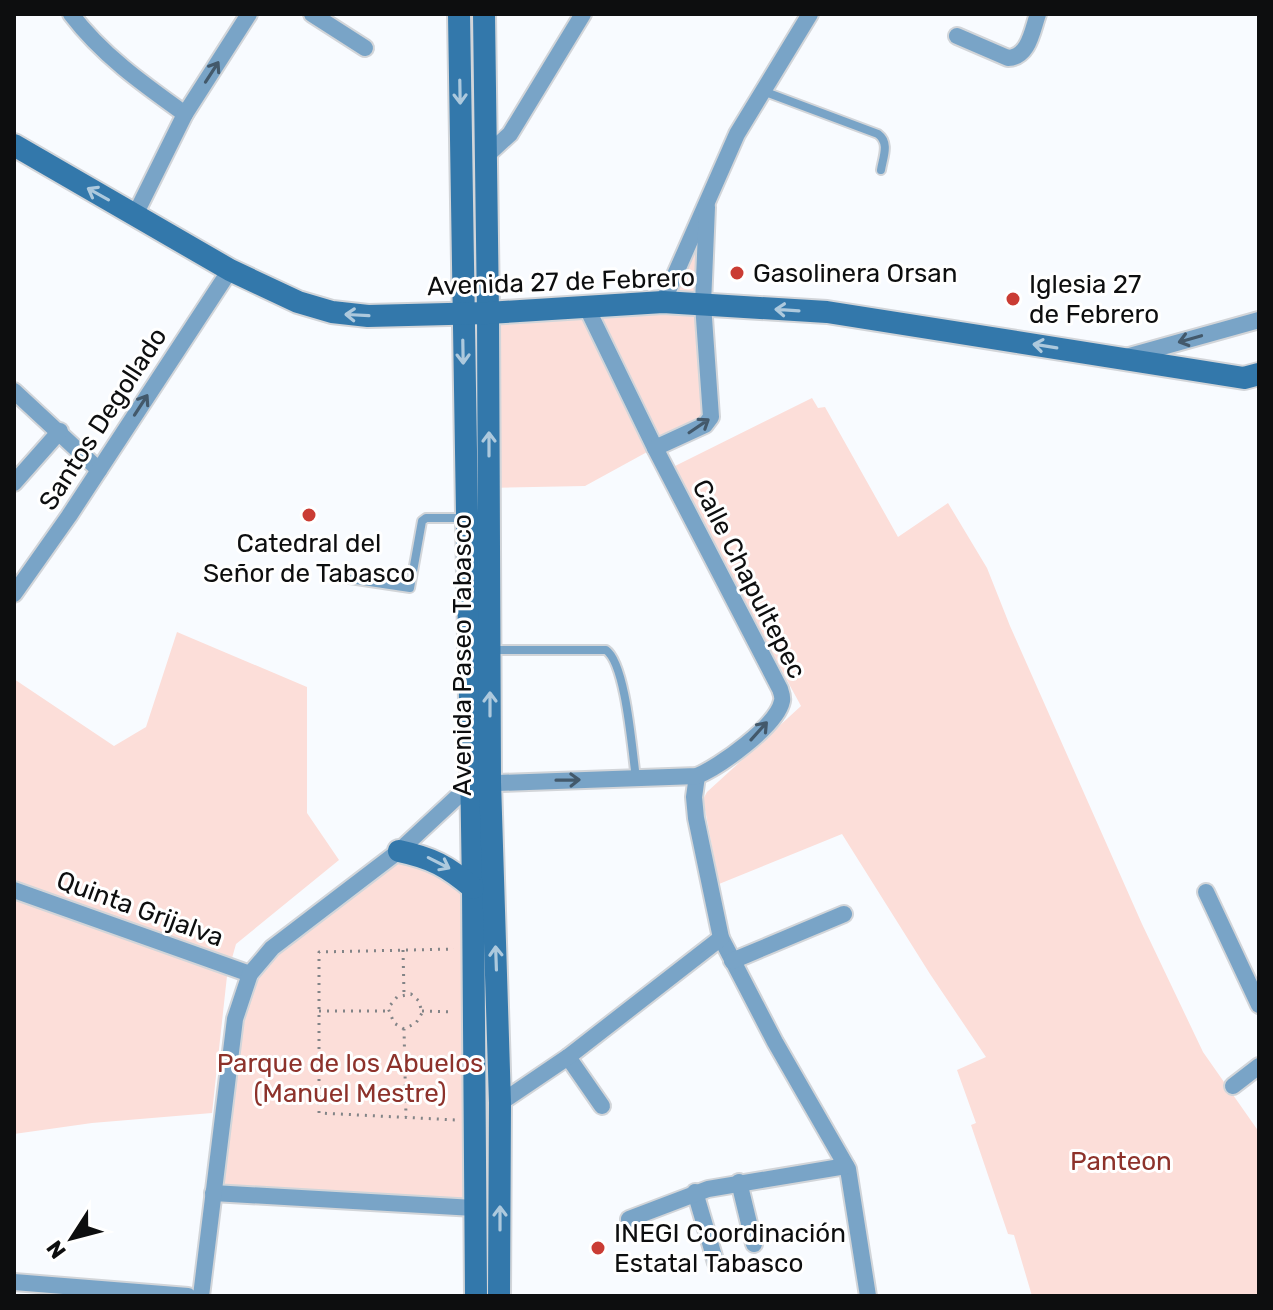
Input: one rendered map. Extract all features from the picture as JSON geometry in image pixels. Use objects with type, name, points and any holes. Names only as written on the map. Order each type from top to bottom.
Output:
[{"type":"main road","name":"Avenida Paseo Tabasco","points":[[459,14],[466,518],[500,1103],[499,1296]]},
{"type":"main road","name":"Avenida Paseo Tabasco","points":[[476,1296],[473,888],[490,650],[484,14]]},
{"type":"main road","name":"Avenida 27 de Febrero","points":[[14,145],[230,270],[273,292],[332,312],[368,316],[462,314],[663,302],[703,304],[867,318],[1254,381]]},
{"type":"main road","points":[[399,851],[428,857],[449,868],[473,888]]},
{"type":"street","points":[[71,14],[111,59],[185,114]]},
{"type":"street","points":[[135,215],[185,114],[249,14]]},
{"type":"street","points":[[312,14],[365,48]]},
{"type":"street","points":[[485,157],[510,134],[583,14]]},
{"type":"street","points":[[663,302],[737,134],[809,14]]},
{"type":"street","points":[[957,36],[1008,58],[1016,58],[1024,52],[1038,14]]},
{"type":"street","points":[[655,448],[705,425],[711,417],[703,304],[707,207]]},
{"type":"street","name":"Santos Degollado","points":[[14,594],[230,270]]},
{"type":"street","name":"Calle Chapultepec","points":[[480,783],[697,776],[728,760],[743,748],[779,708],[783,699],[586,306]]},
{"type":"street","points":[[1122,358],[1259,320]]},
{"type":"street","points":[[14,391],[99,470]]},
{"type":"street","points":[[14,483],[60,431]]},
{"type":"street","points":[[697,776],[694,797],[696,818],[721,938],[775,1042],[846,1166],[868,1296]]},
{"type":"street","points":[[201,1296],[230,1061],[238,1010],[250,974],[272,948],[399,851],[480,783]]},
{"type":"street","name":"Quinta Grijalva","points":[[14,890],[250,974]]},
{"type":"street","points":[[1206,892],[1259,1005]]},
{"type":"street","points":[[732,961],[844,914]]},
{"type":"street","points":[[500,1103],[568,1057],[721,938]]},
{"type":"street","points":[[568,1057],[602,1106]]},
{"type":"street","points":[[1233,1086],[1259,1066]]},
{"type":"street","points":[[629,1219],[695,1192],[846,1166]]},
{"type":"street","points":[[739,1182],[754,1244]]},
{"type":"street","points":[[695,1192],[716,1263]]},
{"type":"street","points":[[213,1193],[474,1208]]},
{"type":"street","points":[[14,1282],[188,1296]]},
{"type":"lane","points":[[762,90],[884,138],[886,145],[881,170]]},
{"type":"lane","points":[[343,578],[410,588],[422,521],[426,518],[466,518]]},
{"type":"lane","points":[[490,650],[606,650],[611,653],[622,679],[636,778]]},
{"type":"path","points":[[403,949],[404,994]]},
{"type":"path","points":[[473,949],[319,952],[319,1113],[474,1121]]},
{"type":"path","points":[[404,994],[417,998],[422,1011],[416,1023],[404,1029],[394,1023],[388,1011],[391,1001],[404,994]]},
{"type":"path","points":[[319,1011],[388,1011]]},
{"type":"path","points":[[422,1011],[473,1012]]},
{"type":"path","points":[[404,1029],[406,1117]]},
{"type":"path","points":[[230,1061],[319,1065]]},
{"type":"green space","points":[[707,207],[711,417],[585,486],[489,488],[488,313],[663,302]]},
{"type":"green space","name":"Panteon","points":[[812,398],[818,408],[825,407],[898,537],[948,503],[987,568],[1142,924],[1203,1052],[1259,1132],[1259,1296],[1032,1296],[1014,1235],[1008,1234],[971,1125],[976,1123],[957,1070],[986,1057],[842,834],[719,884],[703,799],[801,706],[671,468]]},
{"type":"green space","points":[[177,632],[307,687],[307,813],[339,860],[236,944],[227,976],[212,1113],[92,1123],[14,1134],[14,679],[114,746],[146,727]]},
{"type":"green space","name":"Parque de los Abuelos (Manuel Mestre)","points":[[399,851],[473,888],[474,1208],[213,1193],[250,974]]},
{"type":"place","name":"Gasolinera Orsan","points":[[737,273]]},
{"type":"place","name":"Iglesia 27 de Febrero","points":[[1013,299]]},
{"type":"place","name":"Catedral del Señor de Tabasco","points":[[309,515]]},
{"type":"place","name":"INEGI Coordinación Estatal Tabasco","points":[[598,1248]]}]
